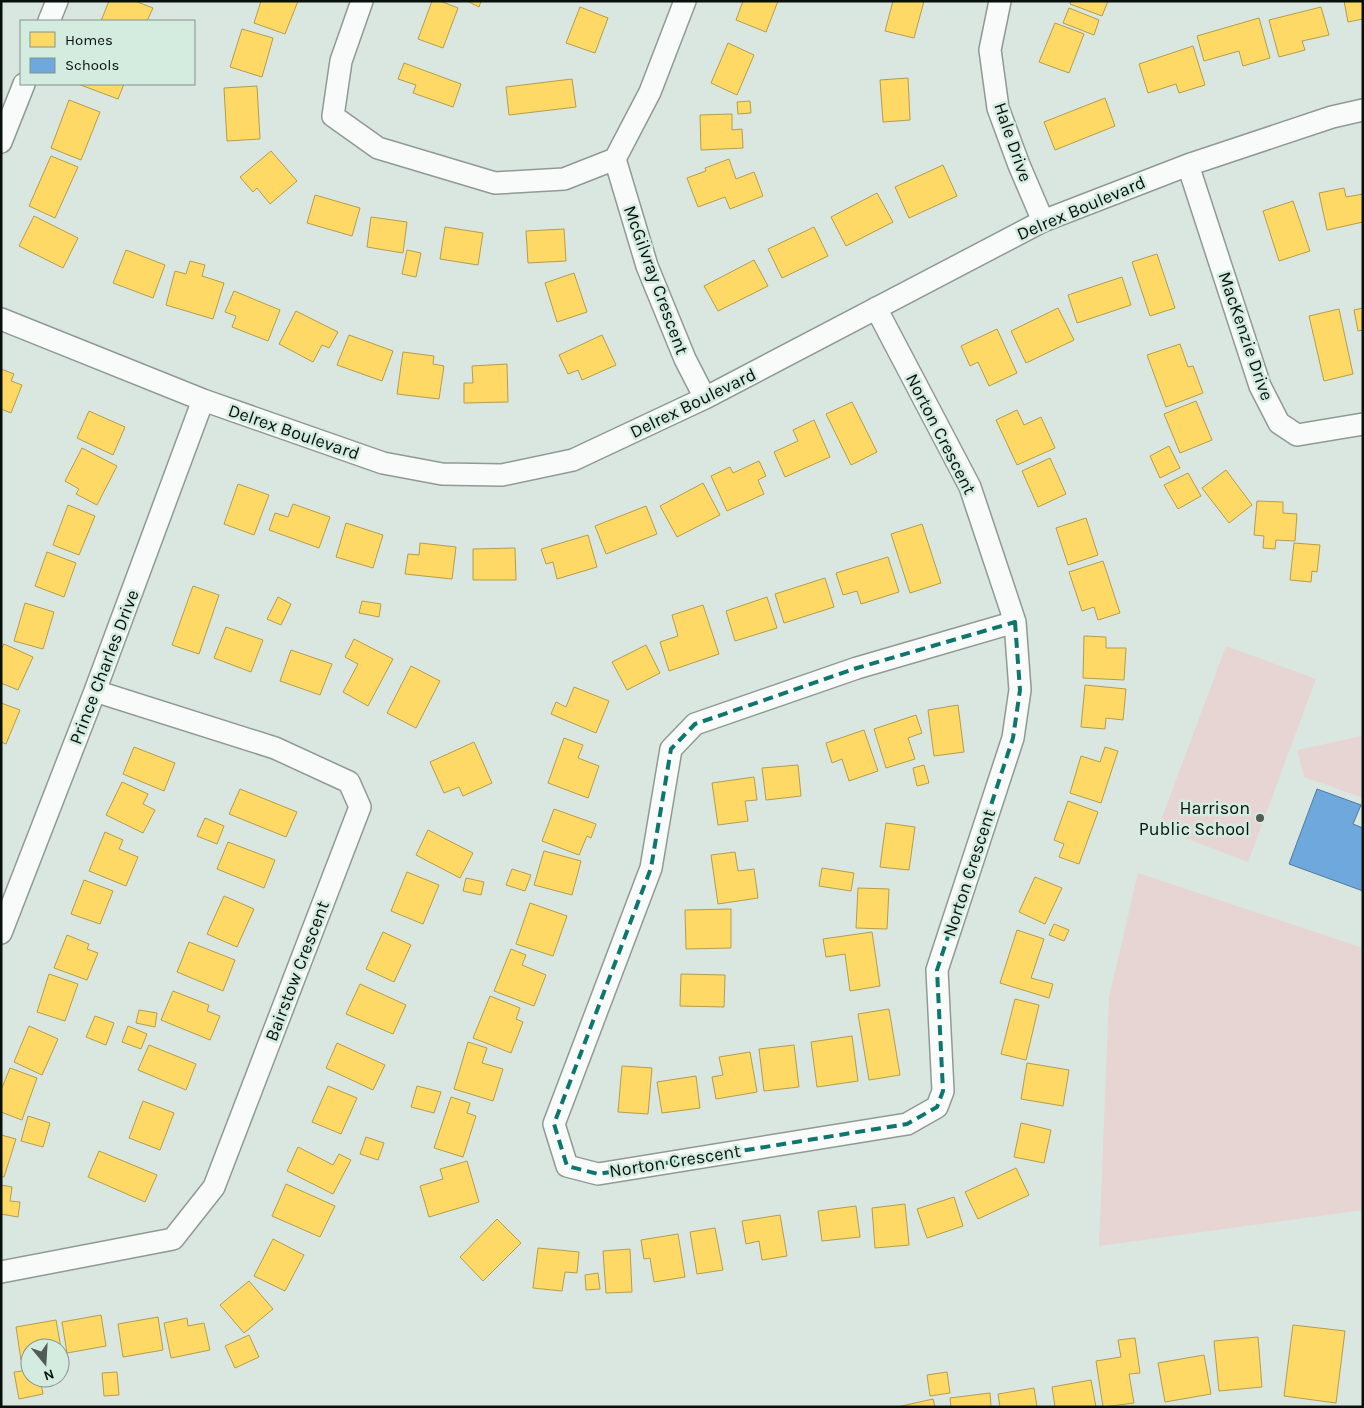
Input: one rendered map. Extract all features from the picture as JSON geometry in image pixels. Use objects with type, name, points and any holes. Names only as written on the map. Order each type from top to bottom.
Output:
[{"type":"street","points":[[49,20],[57,1]]},
{"type":"street","points":[[362,1],[341,61],[333,116],[378,148],[495,183],[564,179],[615,159],[650,92],[685,1]]},
{"type":"street","name":"Hale Drive","points":[[1000,1],[990,50],[998,108],[1019,165],[1043,221]]},
{"type":"street","points":[[1,142],[24,85]]},
{"type":"street","name":"Delrex Boulevard","points":[[1,319],[202,400],[383,463],[442,474],[502,475],[573,460],[705,398],[1043,221],[1188,165],[1332,117],[1363,110]]},
{"type":"street","name":"McGilvray Crescent","points":[[615,159],[647,266],[685,360],[705,398]]},
{"type":"street","name":"MacKenzie Drive","points":[[1188,165],[1260,386],[1279,423],[1297,435],[1363,424]]},
{"type":"street","name":"Norton Crescent","points":[[876,308],[970,487],[1015,622],[1020,690],[1013,738],[937,970],[943,1091],[937,1107],[907,1124],[598,1174],[567,1166],[554,1124],[651,868],[671,749],[695,724],[857,668],[1015,622]]},
{"type":"street","name":"Prince Charles Drive","points":[[1,933],[95,692],[202,400]]},
{"type":"street","name":"Bairstow Crescent","points":[[1,1272],[173,1239],[214,1187],[360,806],[349,782],[275,748],[95,692]]},
{"type":"highlighted area","points":[[1015,622],[1020,690],[1013,738],[937,970],[943,1091],[937,1107],[907,1124],[598,1174],[567,1166],[554,1124],[651,868],[671,749],[695,724],[857,668]]},
{"type":"shaded area","points":[[1226,646],[1316,679],[1248,862],[1158,828]]},
{"type":"shaded area","points":[[1362,736],[1363,798],[1304,777],[1297,750]]},
{"type":"shaded area","points":[[1138,873],[1363,948],[1363,1210],[1099,1246],[1109,997]]},
{"type":"building: Homes","points":[[109,1],[135,1],[153,8],[147,20],[101,20]]},
{"type":"building: Homes","points":[[261,1],[298,1],[285,34],[254,23]]},
{"type":"building: Homes","points":[[432,1],[440,1],[458,8],[443,48],[418,39]]},
{"type":"building: Homes","points":[[467,1],[481,1],[479,7]]},
{"type":"building: Homes","points":[[743,1],[778,1],[766,32],[736,20]]},
{"type":"building: Homes","points":[[893,1],[924,1],[914,38],[885,31]]},
{"type":"building: Homes","points":[[1071,1],[1108,1],[1102,16],[1070,4]]},
{"type":"building: Homes","points":[[1344,1],[1363,1],[1363,19],[1348,22]]},
{"type":"building: Homes","points":[[580,7],[608,18],[595,53],[566,43]]},
{"type":"building: Homes","points":[[1321,7],[1329,35],[1302,41],[1305,50],[1279,57],[1269,20]]},
{"type":"building: Homes","points":[[1069,8],[1099,20],[1094,35],[1063,23]]},
{"type":"building: Homes","points":[[1259,18],[1270,58],[1243,66],[1239,51],[1204,61],[1197,36]]},
{"type":"building: Homes","points":[[1055,23],[1084,34],[1069,73],[1039,62]]},
{"type":"building: Homes","points":[[242,29],[273,38],[262,77],[230,67]]},
{"type":"building: Homes","points":[[728,43],[754,55],[737,95],[711,83]]},
{"type":"building: Homes","points":[[1193,46],[1205,85],[1179,93],[1176,84],[1148,93],[1139,64]]},
{"type":"building: Homes","points":[[404,63],[461,84],[453,107],[413,93],[416,85],[398,79]]},
{"type":"building: Homes","points":[[908,78],[910,120],[883,122],[880,80]]},
{"type":"building: Homes","points":[[572,79],[576,107],[509,115],[506,87]]},
{"type":"building: Homes","points":[[81,85],[124,85],[118,99]]},
{"type":"building: Homes","points":[[257,86],[260,139],[227,141],[224,88]]},
{"type":"building: Homes","points":[[1105,98],[1115,126],[1055,150],[1044,122]]},
{"type":"building: Homes","points":[[69,100],[100,112],[81,160],[51,148]]},
{"type":"building: Homes","points":[[750,101],[751,113],[738,114],[737,102]]},
{"type":"building: Homes","points":[[732,114],[732,130],[742,129],[743,148],[701,150],[700,115]]},
{"type":"building: Homes","points":[[271,151],[297,181],[270,204],[257,188],[253,192],[240,177]]},
{"type":"building: Homes","points":[[51,156],[78,167],[55,218],[29,206]]},
{"type":"building: Homes","points":[[729,159],[736,179],[754,172],[763,196],[730,209],[725,197],[698,207],[687,178],[706,171],[705,168]]},
{"type":"building: Homes","points":[[943,165],[957,196],[909,218],[895,187]]},
{"type":"building: Homes","points":[[1344,188],[1346,197],[1363,194],[1363,222],[1327,230],[1319,193]]},
{"type":"building: Homes","points":[[877,193],[893,222],[846,246],[831,217]]},
{"type":"building: Homes","points":[[315,195],[360,208],[352,236],[307,223]]},
{"type":"building: Homes","points":[[1293,201],[1310,251],[1279,261],[1263,211]]},
{"type":"building: Homes","points":[[34,216],[78,238],[63,268],[19,246]]},
{"type":"building: Homes","points":[[371,217],[407,222],[403,253],[367,247]]},
{"type":"building: Homes","points":[[445,227],[483,233],[478,265],[440,259]]},
{"type":"building: Homes","points":[[814,227],[828,256],[782,278],[768,249]]},
{"type":"building: Homes","points":[[564,229],[566,261],[528,263],[526,231]]},
{"type":"building: Homes","points":[[126,250],[165,265],[153,298],[113,283]]},
{"type":"building: Homes","points":[[407,250],[421,253],[416,277],[402,274]]},
{"type":"building: Homes","points":[[1157,254],[1175,308],[1150,316],[1132,262]]},
{"type":"building: Homes","points":[[754,260],[768,286],[718,311],[704,286]]},
{"type":"building: Homes","points":[[190,261],[205,265],[202,276],[224,283],[213,319],[166,305],[175,271],[186,274]]},
{"type":"building: Homes","points":[[574,273],[587,312],[557,322],[545,283]]},
{"type":"building: Homes","points":[[1122,277],[1131,305],[1077,323],[1068,295]]},
{"type":"building: Homes","points":[[234,291],[280,310],[268,341],[232,327],[236,316],[225,312]]},
{"type":"building: Homes","points":[[1058,308],[1074,340],[1026,363],[1011,331]]},
{"type":"building: Homes","points":[[1363,308],[1363,330],[1358,331],[1354,310]]},
{"type":"building: Homes","points":[[1339,309],[1353,374],[1324,381],[1309,316]]},
{"type":"building: Homes","points":[[296,311],[338,332],[329,348],[322,345],[313,362],[279,344]]},
{"type":"building: Homes","points":[[997,329],[1017,373],[989,386],[978,362],[970,366],[961,346]]},
{"type":"building: Homes","points":[[349,335],[393,351],[382,381],[337,365]]},
{"type":"building: Homes","points":[[602,335],[616,365],[582,380],[578,370],[568,374],[559,355]]},
{"type":"building: Homes","points":[[1180,344],[1188,367],[1193,366],[1203,393],[1166,407],[1147,355]]},
{"type":"building: Homes","points":[[403,352],[434,356],[433,364],[444,366],[439,399],[397,394]]},
{"type":"building: Homes","points":[[507,364],[508,402],[464,403],[464,383],[473,383],[472,366]]},
{"type":"building: Homes","points":[[1,369],[14,374],[11,381],[22,385],[11,413],[1,409]]},
{"type":"building: Homes","points":[[1196,401],[1212,440],[1180,453],[1164,414]]},
{"type":"building: Homes","points":[[852,402],[877,452],[851,465],[826,414]]},
{"type":"building: Homes","points":[[1017,410],[1024,425],[1041,417],[1055,448],[1017,465],[996,420]]},
{"type":"building: Homes","points":[[89,411],[125,427],[113,455],[77,438]]},
{"type":"building: Homes","points":[[814,420],[830,457],[785,477],[774,452],[798,441],[793,430]]},
{"type":"building: Homes","points":[[1169,446],[1180,468],[1160,478],[1150,456]]},
{"type":"building: Homes","points":[[82,448],[117,466],[97,505],[76,494],[79,489],[65,481]]},
{"type":"building: Homes","points":[[1050,458],[1066,494],[1038,507],[1022,471]]},
{"type":"building: Homes","points":[[759,461],[766,476],[758,480],[764,494],[727,511],[711,476],[730,467],[733,473]]},
{"type":"building: Homes","points":[[1226,470],[1252,505],[1229,523],[1202,488]]},
{"type":"building: Homes","points":[[1188,473],[1201,496],[1178,509],[1164,485]]},
{"type":"building: Homes","points":[[703,483],[720,515],[677,537],[660,506]]},
{"type":"building: Homes","points":[[238,484],[269,495],[254,535],[224,524]]},
{"type":"building: Homes","points":[[1257,501],[1283,502],[1283,513],[1297,514],[1295,541],[1276,540],[1275,549],[1263,548],[1264,536],[1254,535]]},
{"type":"building: Homes","points":[[293,504],[330,517],[319,548],[269,530],[275,513],[288,517]]},
{"type":"building: Homes","points":[[68,505],[95,516],[79,555],[53,545]]},
{"type":"building: Homes","points":[[646,506],[657,534],[606,554],[595,526]]},
{"type":"building: Homes","points":[[1086,518],[1098,555],[1068,565],[1056,528]]},
{"type":"building: Homes","points":[[346,523],[383,535],[373,568],[336,557]]},
{"type":"building: Homes","points":[[922,524],[941,583],[910,593],[891,534]]},
{"type":"building: Homes","points":[[588,535],[597,567],[557,579],[553,562],[546,564],[541,549]]},
{"type":"building: Homes","points":[[420,543],[456,547],[452,579],[405,574],[408,554],[419,555]]},
{"type":"building: Homes","points":[[1294,543],[1320,545],[1317,572],[1312,571],[1311,582],[1290,580]]},
{"type":"building: Homes","points":[[515,548],[516,580],[473,580],[473,549]]},
{"type":"building: Homes","points":[[47,552],[76,563],[64,597],[35,586]]},
{"type":"building: Homes","points":[[888,557],[899,592],[861,604],[857,591],[843,595],[836,573]]},
{"type":"building: Homes","points":[[1103,561],[1120,613],[1098,620],[1094,607],[1082,611],[1069,572]]},
{"type":"building: Homes","points":[[825,578],[834,607],[784,623],[775,594]]},
{"type":"building: Homes","points":[[193,586],[219,595],[199,654],[172,645]]},
{"type":"building: Homes","points":[[278,597],[291,604],[281,625],[267,619]]},
{"type":"building: Homes","points":[[767,597],[777,628],[735,641],[726,611]]},
{"type":"building: Homes","points":[[362,601],[381,604],[379,617],[359,613]]},
{"type":"building: Homes","points":[[25,603],[54,612],[43,649],[14,641]]},
{"type":"building: Homes","points":[[703,605],[719,654],[669,671],[660,642],[678,636],[672,615]]},
{"type":"building: Homes","points":[[226,627],[263,640],[251,672],[214,658]]},
{"type":"building: Homes","points":[[1084,636],[1106,637],[1106,648],[1126,648],[1124,680],[1083,678]]},
{"type":"building: Homes","points":[[354,639],[393,659],[368,706],[343,692],[358,664],[345,657]]},
{"type":"building: Homes","points":[[4,644],[33,657],[18,690],[1,683],[1,650]]},
{"type":"building: Homes","points":[[646,645],[660,673],[627,690],[612,662]]},
{"type":"building: Homes","points":[[291,650],[332,664],[320,695],[280,681]]},
{"type":"building: Homes","points":[[411,666],[440,681],[416,728],[387,713]]},
{"type":"building: Homes","points":[[1085,685],[1126,689],[1123,720],[1106,718],[1105,729],[1081,727]]},
{"type":"building: Homes","points":[[574,687],[609,701],[596,733],[551,714],[556,702],[566,707]]},
{"type":"building: Homes","points":[[1,703],[20,710],[6,744],[1,742]]},
{"type":"building: Homes","points":[[958,705],[964,752],[934,756],[928,710]]},
{"type":"building: Homes","points":[[916,715],[922,733],[908,738],[915,759],[886,768],[874,729]]},
{"type":"building: Homes","points":[[864,730],[878,771],[849,781],[842,759],[832,763],[826,743]]},
{"type":"building: Homes","points":[[564,738],[583,745],[578,758],[599,766],[588,798],[548,783]]},
{"type":"building: Homes","points":[[474,742],[492,783],[463,796],[459,787],[444,793],[430,762]]},
{"type":"building: Homes","points":[[134,747],[175,763],[164,791],[123,774]]},
{"type":"building: Homes","points":[[1105,747],[1118,751],[1101,803],[1070,793],[1081,756],[1100,762]]},
{"type":"building: Homes","points":[[798,765],[801,796],[766,800],[762,768]]},
{"type":"building: Homes","points":[[924,765],[929,783],[917,786],[913,768]]},
{"type":"building: Homes","points":[[754,777],[757,800],[745,801],[748,821],[718,825],[712,783]]},
{"type":"building: Homes","points":[[122,782],[148,794],[143,804],[155,810],[143,833],[106,815]]},
{"type":"building: Homes","points":[[240,789],[297,812],[286,837],[229,814]]},
{"type":"building: Homes","points":[[1068,801],[1098,812],[1079,864],[1059,857],[1064,844],[1054,840]]},
{"type":"building: Homes","points":[[554,809],[596,824],[591,838],[587,836],[579,855],[542,841]]},
{"type":"building: Homes","points":[[205,818],[224,826],[217,844],[197,836]]},
{"type":"building: Homes","points":[[886,823],[915,827],[909,870],[880,867]]},
{"type":"building: Homes","points":[[428,830],[473,853],[460,878],[416,855]]},
{"type":"building: Homes","points":[[105,832],[123,840],[119,849],[138,857],[126,886],[89,871]]},
{"type":"building: Homes","points":[[228,842],[275,860],[264,888],[217,869]]},
{"type":"building: Homes","points":[[544,851],[581,861],[572,895],[534,885]]},
{"type":"building: Homes","points":[[735,852],[738,871],[754,869],[758,898],[718,904],[711,855]]},
{"type":"building: Homes","points":[[822,868],[854,873],[851,891],[819,886]]},
{"type":"building: Homes","points":[[512,869],[531,875],[525,891],[506,885]]},
{"type":"building: Homes","points":[[407,872],[439,885],[423,924],[391,911]]},
{"type":"building: Homes","points":[[1035,877],[1062,888],[1045,924],[1019,912]]},
{"type":"building: Homes","points":[[466,878],[484,882],[481,895],[463,891]]},
{"type":"building: Homes","points":[[84,880],[113,891],[100,924],[71,914]]},
{"type":"building: Homes","points":[[858,888],[889,889],[887,929],[856,928]]},
{"type":"building: Homes","points":[[224,896],[254,909],[237,947],[207,934]]},
{"type":"building: Homes","points":[[530,903],[567,916],[553,956],[516,944]]},
{"type":"building: Homes","points":[[731,909],[731,948],[686,949],[685,910]]},
{"type":"building: Homes","points":[[1054,924],[1069,930],[1064,941],[1049,935]]},
{"type":"building: Homes","points":[[1017,930],[1044,939],[1031,978],[1053,984],[1049,998],[1000,983]]},
{"type":"building: Homes","points":[[383,932],[411,945],[394,982],[366,969]]},
{"type":"building: Homes","points":[[872,932],[880,986],[850,991],[845,954],[826,957],[823,939]]},
{"type":"building: Homes","points":[[67,935],[89,944],[87,949],[98,953],[87,980],[54,968]]},
{"type":"building: Homes","points":[[189,942],[235,960],[223,991],[177,972]]},
{"type":"building: Homes","points":[[511,949],[526,955],[522,965],[546,975],[534,1006],[494,991]]},
{"type":"building: Homes","points":[[49,974],[78,984],[65,1021],[37,1012]]},
{"type":"building: Homes","points":[[681,974],[725,975],[724,1007],[680,1006]]},
{"type":"building: Homes","points":[[360,984],[406,1005],[393,1034],[346,1014]]},
{"type":"building: Homes","points":[[173,991],[209,1005],[207,1011],[220,1016],[210,1040],[161,1020]]},
{"type":"building: Homes","points":[[490,996],[520,1008],[516,1019],[523,1022],[511,1053],[473,1038]]},
{"type":"building: Homes","points":[[1015,999],[1039,1005],[1026,1060],[1001,1054]]},
{"type":"building: Homes","points":[[889,1009],[900,1075],[869,1080],[858,1014]]},
{"type":"building: Homes","points":[[139,1010],[157,1013],[155,1027],[136,1023]]},
{"type":"building: Homes","points":[[95,1016],[114,1023],[106,1045],[86,1037]]},
{"type":"building: Homes","points":[[29,1026],[58,1039],[42,1075],[14,1062]]},
{"type":"building: Homes","points":[[128,1026],[147,1034],[141,1049],[122,1042]]},
{"type":"building: Homes","points":[[852,1036],[858,1081],[817,1087],[811,1042]]},
{"type":"building: Homes","points":[[468,1042],[487,1048],[482,1063],[503,1069],[493,1101],[454,1089]]},
{"type":"building: Homes","points":[[337,1043],[385,1065],[373,1090],[326,1068]]},
{"type":"building: Homes","points":[[149,1045],[196,1064],[186,1090],[138,1070]]},
{"type":"building: Homes","points":[[794,1045],[799,1087],[764,1091],[759,1049]]},
{"type":"building: Homes","points":[[750,1052],[757,1092],[716,1099],[712,1077],[723,1075],[719,1057]]},
{"type":"building: Homes","points":[[1027,1063],[1069,1070],[1063,1106],[1021,1099]]},
{"type":"building: Homes","points":[[622,1066],[652,1068],[648,1114],[618,1112]]},
{"type":"building: Homes","points":[[10,1068],[37,1078],[22,1120],[1,1112],[1,1090]]},
{"type":"building: Homes","points":[[696,1076],[700,1108],[662,1113],[657,1082]]},
{"type":"building: Homes","points":[[328,1086],[357,1098],[341,1134],[312,1122]]},
{"type":"building: Homes","points":[[417,1086],[441,1092],[434,1113],[411,1107]]},
{"type":"building: Homes","points":[[451,1097],[470,1103],[467,1113],[476,1116],[463,1157],[434,1148]]},
{"type":"building: Homes","points":[[143,1101],[174,1113],[160,1150],[129,1138]]},
{"type":"building: Homes","points":[[28,1116],[50,1123],[43,1147],[21,1141]]},
{"type":"building: Homes","points":[[1021,1123],[1051,1130],[1044,1163],[1014,1157]]},
{"type":"building: Homes","points":[[1,1135],[16,1139],[4,1177],[1,1176]]},
{"type":"building: Homes","points":[[366,1137],[384,1143],[378,1160],[360,1154]]},
{"type":"building: Homes","points":[[298,1147],[333,1165],[339,1154],[351,1160],[333,1194],[287,1171]]},
{"type":"building: Homes","points":[[99,1151],[157,1175],[145,1202],[88,1177]]},
{"type":"building: Homes","points":[[467,1161],[479,1202],[429,1217],[420,1186],[443,1179],[440,1169]]},
{"type":"building: Homes","points":[[1016,1168],[1029,1195],[978,1219],[965,1192]]},
{"type":"building: Homes","points":[[286,1184],[335,1206],[320,1237],[272,1216]]},
{"type":"building: Homes","points":[[1,1185],[12,1187],[10,1201],[20,1202],[18,1217],[1,1214]]},
{"type":"building: Homes","points":[[954,1197],[963,1226],[927,1238],[917,1209]]},
{"type":"building: Homes","points":[[905,1204],[909,1245],[875,1248],[872,1208]]},
{"type":"building: Homes","points":[[856,1206],[860,1237],[822,1241],[818,1211]]},
{"type":"building: Homes","points":[[780,1215],[787,1256],[762,1260],[759,1241],[746,1244],[742,1221]]},
{"type":"building: Homes","points":[[497,1219],[521,1243],[483,1281],[460,1257]]},
{"type":"building: Homes","points":[[715,1228],[723,1270],[697,1274],[690,1232]]},
{"type":"building: Homes","points":[[678,1234],[685,1277],[654,1282],[650,1258],[644,1259],[641,1240]]},
{"type":"building: Homes","points":[[273,1239],[304,1255],[285,1291],[254,1276]]},
{"type":"building: Homes","points":[[538,1248],[579,1252],[577,1273],[565,1272],[562,1291],[533,1288]]},
{"type":"building: Homes","points":[[630,1249],[632,1292],[606,1293],[603,1251]]},
{"type":"building: Homes","points":[[598,1273],[600,1289],[586,1290],[585,1275]]},
{"type":"building: Homes","points":[[249,1281],[273,1309],[244,1333],[220,1305]]},
{"type":"building: Homes","points":[[101,1315],[106,1346],[70,1352],[70,1338],[65,1338],[62,1322]]},
{"type":"building: Homes","points":[[158,1317],[163,1350],[123,1357],[118,1324]]},
{"type":"building: Homes","points":[[187,1318],[188,1326],[204,1323],[210,1350],[171,1358],[164,1323]]},
{"type":"building: Homes","points":[[56,1320],[59,1338],[20,1338],[20,1353],[16,1327]]},
{"type":"building: Homes","points":[[1293,1325],[1345,1331],[1336,1403],[1284,1396]]},
{"type":"building: Homes","points":[[249,1335],[259,1357],[235,1368],[225,1346]]},
{"type":"building: Homes","points":[[1258,1337],[1262,1387],[1219,1391],[1214,1341]]},
{"type":"building: Homes","points":[[1135,1338],[1140,1373],[1129,1374],[1134,1403],[1103,1407],[1096,1361],[1121,1357],[1118,1340]]},
{"type":"building: Homes","points":[[1204,1355],[1211,1394],[1165,1402],[1158,1363]]},
{"type":"building: Homes","points":[[20,1371],[20,1388],[42,1388],[43,1394],[19,1399],[14,1372]]},
{"type":"building: Homes","points":[[117,1372],[119,1395],[104,1396],[102,1373]]},
{"type":"building: Homes","points":[[947,1372],[950,1393],[930,1396],[927,1375]]},
{"type":"building: Homes","points":[[1091,1380],[1096,1407],[1055,1407],[1052,1387]]},
{"type":"building: Homes","points":[[1034,1388],[1037,1407],[1000,1407],[998,1394]]},
{"type":"building: Homes","points":[[990,1393],[991,1407],[951,1407],[950,1398]]},
{"type":"building: Homes","points":[[933,1399],[935,1407],[897,1407]]},
{"type":"building: Schools","points":[[1317,789],[1361,805],[1353,824],[1363,828],[1363,891],[1289,864]]},
{"type":"place","name":"Harrison Public School","points":[[1260,818]]}]
